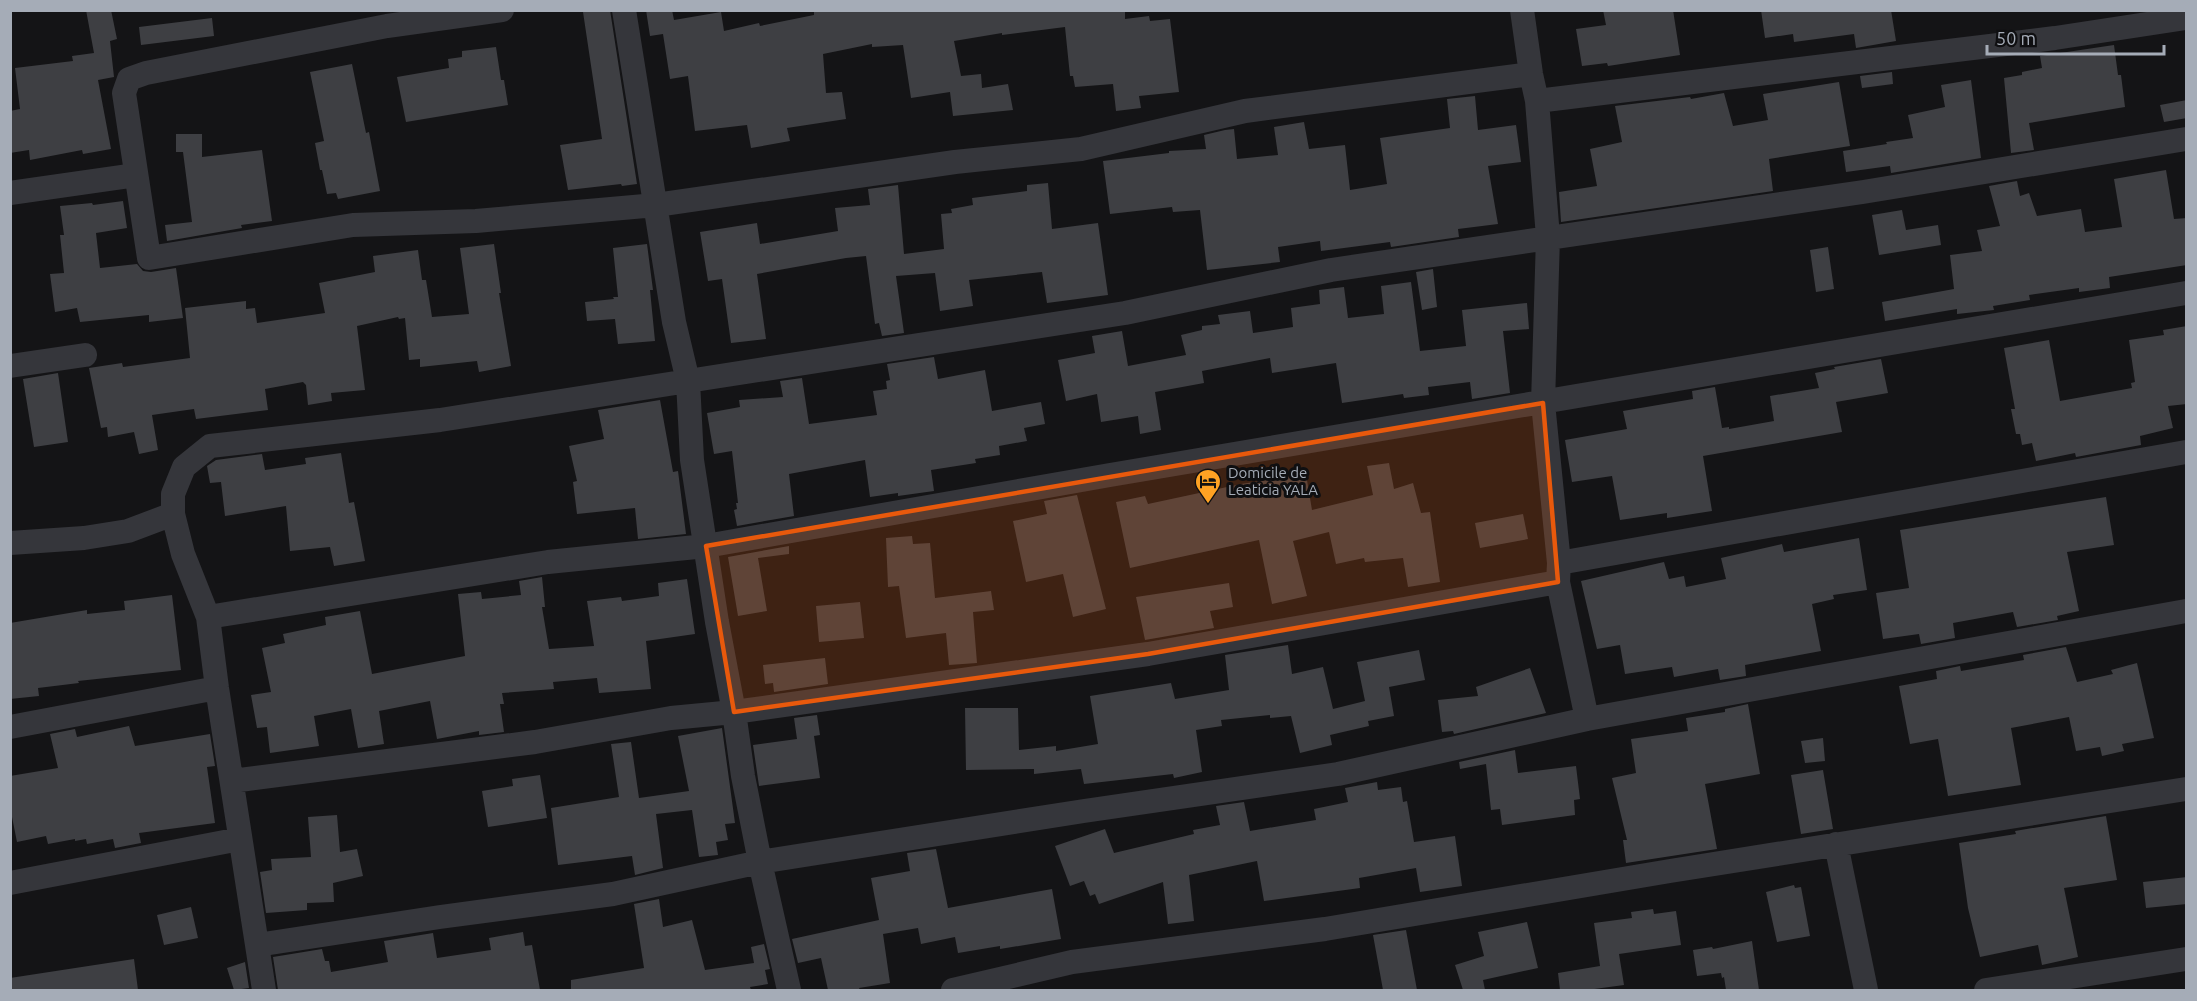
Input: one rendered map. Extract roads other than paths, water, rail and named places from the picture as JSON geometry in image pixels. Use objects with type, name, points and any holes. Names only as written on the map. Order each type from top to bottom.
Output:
[{"type":"street","points":[[502,10],[387,26],[146,73],[129,79],[124,93],[149,258],[353,225],[476,221],[656,205],[955,162],[1081,149],[1245,111],[1531,74]]},
{"type":"street","points":[[624,10],[674,322],[688,381],[692,460],[717,622],[743,776],[789,990]]},
{"type":"street","points":[[1522,10],[1537,100],[1548,237],[1543,403],[1558,573],[1587,719]]},
{"type":"street","points":[[1537,100],[2055,38],[2187,18]]},
{"type":"street","points":[[264,990],[208,616],[183,554],[173,514],[173,494],[184,467],[210,446],[441,420],[1125,313],[1331,270],[1863,192],[2187,139]]},
{"type":"street","points":[[10,193],[136,175]]},
{"type":"street","points":[[208,616],[548,562],[706,546],[1110,475],[2187,293]]},
{"type":"street","points":[[10,366],[85,355]]},
{"type":"street","points":[[232,781],[524,744],[671,718],[734,712],[1148,654],[2187,452]]},
{"type":"street","points":[[10,543],[84,538],[128,531],[173,514]]},
{"type":"street","points":[[257,945],[613,894],[760,862],[1338,774],[1587,719],[2187,611]]},
{"type":"street","points":[[10,728],[217,688]]},
{"type":"street","points":[[953,990],[1072,962],[1325,929],[1836,844],[2187,789]]},
{"type":"street","points":[[10,883],[240,839]]},
{"type":"street","points":[[1836,844],[1866,990]]},
{"type":"street","points":[[1986,990],[2187,959]]},
{"type":"place","name":"Domicile de Leaticia YALA","points":[[1208,505]]}]
